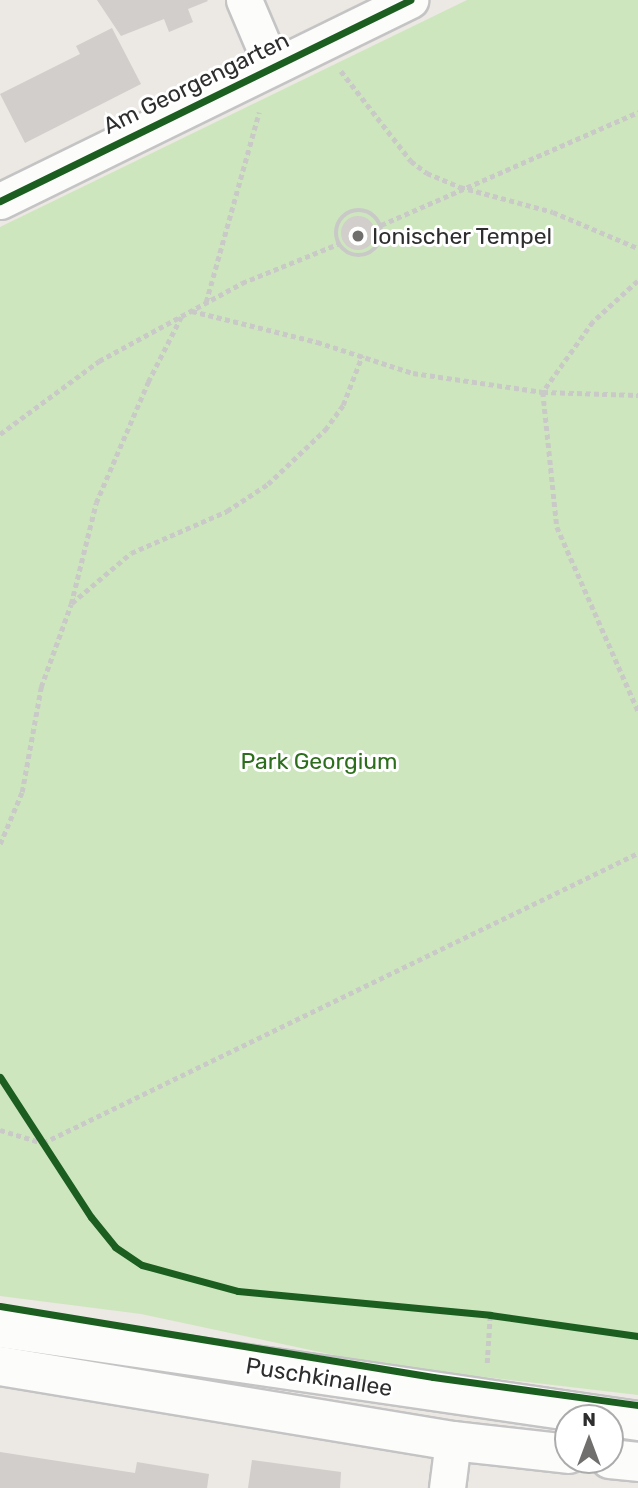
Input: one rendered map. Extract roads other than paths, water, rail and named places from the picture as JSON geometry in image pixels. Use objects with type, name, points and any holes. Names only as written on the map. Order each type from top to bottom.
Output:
[{"type":"main road","name":"Puschkinallee","points":[[0,1328],[638,1421]]},
{"type":"main road","name":"Puschkinallee","points":[[0,1366],[453,1441],[554,1452]]},
{"type":"street","points":[[244,0],[272,66]]},
{"type":"street","name":"Am Georgengarten","points":[[0,201],[411,0]]},
{"type":"street","points":[[447,1488],[453,1441]]},
{"type":"place","name":"Ionischer Tempel","points":[[358,236]]},
{"type":"park label","name":"Park Georgium","points":[[319,761]]}]
